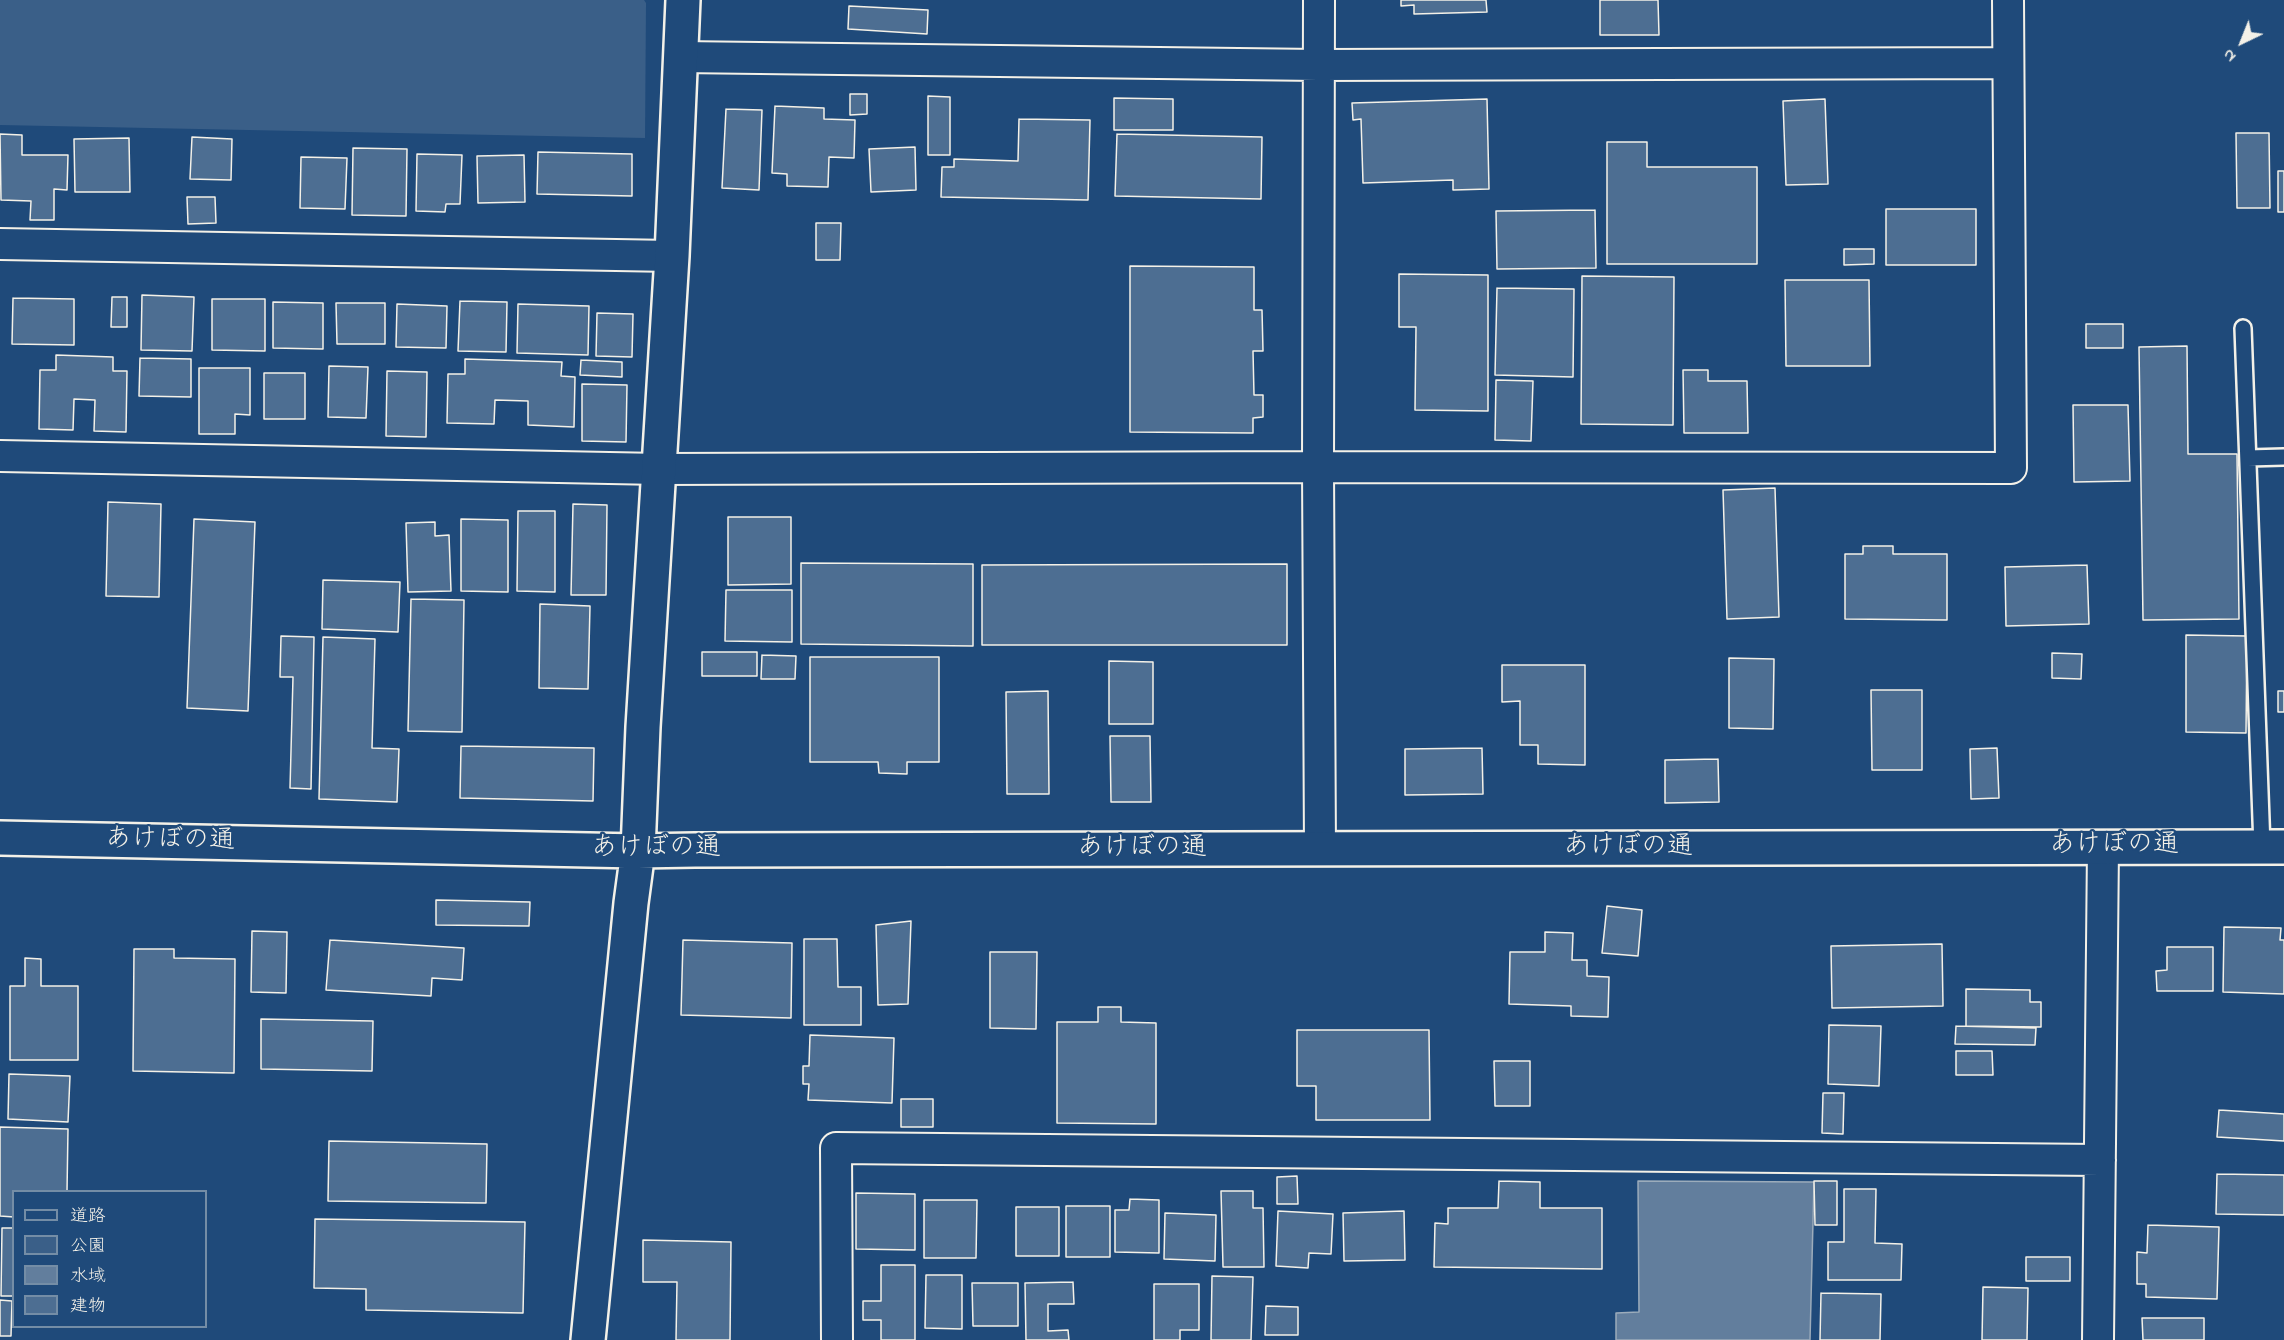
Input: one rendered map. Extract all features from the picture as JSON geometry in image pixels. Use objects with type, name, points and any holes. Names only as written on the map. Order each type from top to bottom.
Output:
[{"type":"street","points":[[588,1340],[638,851],[643,727],[672,256],[683,0]]},
{"type":"street","points":[[1319,0],[1320,850]]},
{"type":"street","points":[[0,456],[660,469],[1318,466],[2011,468],[2008,0]]},
{"type":"street","points":[[680,57],[1318,65],[2008,63]]},
{"type":"street","points":[[0,244],[672,256]]},
{"type":"street","name":"あけぼの通","points":[[0,838],[638,851],[2273,847]]},
{"type":"street","points":[[2098,1340],[2103,847]]},
{"type":"street","points":[[837,1340],[836,1148],[2100,1160]]},
{"type":"lane","points":[[2243,328],[2248,458],[2273,847]]},
{"type":"lane","points":[[2248,458],[2284,457]]},
{"type":"green space","points":[[0,0],[644,0],[646,3],[645,138],[0,125]]},
{"type":"water","points":[[1638,1181],[1814,1182],[1810,1340],[1616,1340],[1616,1313],[1639,1312]]},
{"type":"building","points":[[1401,0],[1486,0],[1487,12],[1414,14],[1414,5],[1401,6]]},
{"type":"building","points":[[1600,0],[1658,0],[1659,35],[1600,35]]},
{"type":"building","points":[[849,6],[928,10],[927,34],[848,29]]},
{"type":"building","points":[[850,94],[867,94],[867,114],[850,115]]},
{"type":"building","points":[[928,96],[950,97],[950,155],[928,155]]},
{"type":"building","points":[[1114,98],[1173,99],[1173,130],[1114,130]]},
{"type":"building","points":[[1487,99],[1489,189],[1453,190],[1453,180],[1363,183],[1361,119],[1353,120],[1352,103]]},
{"type":"building","points":[[1825,99],[1828,184],[1786,185],[1783,101]]},
{"type":"building","points":[[775,106],[824,108],[824,119],[855,120],[854,158],[829,157],[828,187],[787,186],[787,174],[772,173]]},
{"type":"building","points":[[726,109],[762,110],[759,190],[722,188]]},
{"type":"building","points":[[1019,119],[1090,120],[1088,200],[941,197],[942,167],[954,167],[954,159],[1018,161]]},
{"type":"building","points":[[2236,133],[2269,133],[2270,208],[2237,208]]},
{"type":"building","points":[[0,134],[22,135],[22,155],[68,155],[67,190],[54,189],[54,220],[30,220],[31,201],[1,200]]},
{"type":"building","points":[[1117,134],[1262,137],[1261,199],[1115,196]]},
{"type":"building","points":[[192,137],[232,139],[231,180],[190,179]]},
{"type":"building","points":[[129,138],[130,192],[75,192],[74,139]]},
{"type":"building","points":[[1607,142],[1647,142],[1647,167],[1757,167],[1757,264],[1607,264]]},
{"type":"building","points":[[915,147],[916,190],[871,192],[869,149]]},
{"type":"building","points":[[353,148],[407,149],[406,216],[352,215]]},
{"type":"building","points":[[538,152],[632,154],[632,196],[537,194]]},
{"type":"building","points":[[417,154],[462,155],[460,204],[446,204],[445,212],[416,211]]},
{"type":"building","points":[[524,155],[525,202],[478,203],[477,156]]},
{"type":"building","points":[[301,157],[347,158],[345,209],[300,208]]},
{"type":"building","points":[[2278,171],[2284,171],[2284,212],[2278,212]]},
{"type":"building","points":[[187,197],[215,197],[216,223],[188,224]]},
{"type":"building","points":[[1886,209],[1976,209],[1976,265],[1886,265]]},
{"type":"building","points":[[1595,210],[1596,268],[1497,269],[1496,211]]},
{"type":"building","points":[[816,223],[841,223],[840,260],[816,260]]},
{"type":"building","points":[[1844,249],[1874,249],[1874,264],[1844,265]]},
{"type":"building","points":[[1130,266],[1254,267],[1254,310],[1262,310],[1263,351],[1253,351],[1254,395],[1263,395],[1263,417],[1253,418],[1253,433],[1130,432]]},
{"type":"building","points":[[1399,274],[1488,275],[1488,411],[1415,410],[1416,327],[1399,327]]},
{"type":"building","points":[[1582,276],[1674,277],[1673,425],[1581,424]]},
{"type":"building","points":[[1785,280],[1869,280],[1870,366],[1786,366]]},
{"type":"building","points":[[1497,288],[1574,289],[1573,377],[1495,375]]},
{"type":"building","points":[[142,295],[194,297],[192,351],[141,350]]},
{"type":"building","points":[[112,297],[127,297],[127,327],[111,327]]},
{"type":"building","points":[[13,298],[74,299],[74,345],[12,344]]},
{"type":"building","points":[[212,299],[265,299],[265,351],[212,350]]},
{"type":"building","points":[[460,301],[507,302],[506,352],[458,351]]},
{"type":"building","points":[[273,302],[323,303],[323,349],[273,348]]},
{"type":"building","points":[[336,303],[385,303],[385,344],[337,344]]},
{"type":"building","points":[[397,304],[447,306],[446,348],[396,347]]},
{"type":"building","points":[[518,304],[589,306],[588,355],[517,353]]},
{"type":"building","points":[[597,313],[633,314],[632,357],[596,356]]},
{"type":"building","points":[[2086,324],[2123,324],[2123,348],[2086,348]]},
{"type":"building","points":[[2187,346],[2188,454],[2237,454],[2239,619],[2143,620],[2139,347]]},
{"type":"building","points":[[56,355],[113,357],[113,371],[127,371],[126,432],[94,431],[95,400],[74,399],[73,430],[39,429],[40,370],[56,370]]},
{"type":"building","points":[[140,358],[191,359],[191,397],[139,396]]},
{"type":"building","points":[[465,359],[562,362],[561,376],[575,377],[574,427],[528,425],[528,401],[495,400],[494,424],[447,423],[448,374],[465,374]]},
{"type":"building","points":[[581,360],[622,362],[622,377],[580,375]]},
{"type":"building","points":[[329,366],[368,367],[366,418],[328,417]]},
{"type":"building","points":[[199,368],[250,368],[250,415],[235,414],[235,434],[199,434]]},
{"type":"building","points":[[1683,370],[1708,370],[1708,381],[1747,381],[1748,433],[1684,433]]},
{"type":"building","points":[[387,371],[427,372],[426,437],[386,436]]},
{"type":"building","points":[[264,373],[305,373],[305,419],[264,419]]},
{"type":"building","points":[[1496,380],[1533,381],[1531,441],[1495,440]]},
{"type":"building","points":[[582,384],[627,385],[626,442],[582,441]]},
{"type":"building","points":[[2073,405],[2128,405],[2130,481],[2074,482]]},
{"type":"building","points":[[1775,488],[1779,617],[1727,619],[1723,490]]},
{"type":"building","points":[[108,502],[161,504],[159,597],[106,596]]},
{"type":"building","points":[[573,504],[607,505],[606,595],[571,595]]},
{"type":"building","points":[[518,511],[555,511],[555,592],[517,591]]},
{"type":"building","points":[[728,517],[791,517],[791,584],[728,585]]},
{"type":"building","points":[[194,519],[255,522],[248,711],[187,708]]},
{"type":"building","points":[[461,519],[508,520],[508,592],[461,591]]},
{"type":"building","points":[[435,522],[435,536],[449,535],[451,591],[408,592],[406,523]]},
{"type":"building","points":[[1863,546],[1893,546],[1893,554],[1947,554],[1947,620],[1845,619],[1845,554],[1863,554]]},
{"type":"building","points":[[801,563],[973,564],[973,646],[801,644]]},
{"type":"building","points":[[1287,564],[1287,645],[982,645],[982,565]]},
{"type":"building","points":[[2087,565],[2089,624],[2006,626],[2005,567]]},
{"type":"building","points":[[323,580],[400,582],[398,632],[322,629]]},
{"type":"building","points":[[726,590],[792,590],[792,642],[725,641]]},
{"type":"building","points":[[411,599],[464,600],[462,732],[408,731]]},
{"type":"building","points":[[540,604],[590,606],[588,689],[539,688]]},
{"type":"building","points":[[2186,635],[2247,636],[2246,733],[2186,732]]},
{"type":"building","points":[[281,636],[314,637],[311,789],[290,788],[293,677],[280,677]]},
{"type":"building","points":[[323,637],[375,639],[372,748],[399,749],[397,802],[319,799]]},
{"type":"building","points":[[702,652],[757,652],[757,676],[702,676]]},
{"type":"building","points":[[2052,653],[2082,654],[2081,679],[2052,678]]},
{"type":"building","points":[[762,655],[796,656],[795,679],[761,679]]},
{"type":"building","points":[[810,657],[939,657],[939,762],[907,762],[907,774],[879,773],[878,762],[810,762]]},
{"type":"building","points":[[1729,658],[1774,659],[1773,729],[1729,728]]},
{"type":"building","points":[[1109,661],[1153,662],[1153,724],[1109,724]]},
{"type":"building","points":[[1502,665],[1585,665],[1585,765],[1538,764],[1538,745],[1520,745],[1520,701],[1502,702]]},
{"type":"building","points":[[1871,690],[1922,690],[1922,770],[1872,770]]},
{"type":"building","points":[[1048,691],[1049,794],[1007,794],[1006,692]]},
{"type":"building","points":[[2278,691],[2284,691],[2284,712],[2278,712]]},
{"type":"building","points":[[1110,736],[1150,736],[1151,802],[1111,802]]},
{"type":"building","points":[[461,746],[594,748],[593,801],[460,798]]},
{"type":"building","points":[[1482,748],[1483,794],[1405,795],[1405,749]]},
{"type":"building","points":[[1997,748],[1999,798],[1971,799],[1970,749]]},
{"type":"building","points":[[1718,759],[1719,802],[1665,803],[1665,760]]},
{"type":"building","points":[[436,900],[530,902],[529,926],[436,925]]},
{"type":"building","points":[[1607,906],[1642,910],[1638,956],[1602,953]]},
{"type":"building","points":[[911,921],[908,1004],[878,1005],[876,925]]},
{"type":"building","points":[[2224,927],[2281,928],[2280,940],[2284,940],[2284,994],[2223,992]]},
{"type":"building","points":[[252,931],[287,932],[286,993],[251,992]]},
{"type":"building","points":[[1545,932],[1573,933],[1572,960],[1587,960],[1587,976],[1609,977],[1608,1017],[1571,1016],[1571,1006],[1509,1004],[1510,952],[1545,952]]},
{"type":"building","points":[[804,939],[837,939],[838,987],[861,987],[861,1025],[804,1025]]},
{"type":"building","points":[[330,940],[464,948],[462,980],[432,978],[431,996],[326,990]]},
{"type":"building","points":[[683,940],[792,943],[791,1018],[681,1015]]},
{"type":"building","points":[[1942,944],[1943,1006],[1832,1008],[1831,946]]},
{"type":"building","points":[[2167,947],[2213,947],[2213,991],[2157,991],[2156,971],[2167,970]]},
{"type":"building","points":[[134,949],[174,949],[174,958],[235,959],[234,1073],[133,1071]]},
{"type":"building","points":[[990,952],[1037,952],[1036,1029],[990,1028]]},
{"type":"building","points":[[25,958],[41,959],[41,986],[78,986],[78,1060],[10,1060],[10,986],[25,986]]},
{"type":"building","points":[[1966,989],[2030,990],[2030,1002],[2041,1002],[2041,1027],[1966,1026]]},
{"type":"building","points":[[1098,1007],[1121,1007],[1121,1022],[1156,1023],[1156,1124],[1057,1123],[1057,1022],[1098,1022]]},
{"type":"building","points":[[261,1019],[373,1021],[372,1071],[261,1069]]},
{"type":"building","points":[[1829,1025],[1881,1026],[1879,1086],[1828,1084]]},
{"type":"building","points":[[1956,1026],[2036,1028],[2035,1045],[1955,1044]]},
{"type":"building","points":[[1297,1030],[1429,1030],[1430,1120],[1316,1120],[1316,1086],[1297,1086]]},
{"type":"building","points":[[810,1035],[894,1038],[892,1103],[808,1100],[809,1084],[803,1084],[803,1066],[809,1066]]},
{"type":"building","points":[[1956,1051],[1992,1051],[1993,1075],[1956,1075]]},
{"type":"building","points":[[1494,1061],[1530,1061],[1530,1106],[1495,1106]]},
{"type":"building","points":[[9,1074],[70,1076],[68,1122],[8,1119]]},
{"type":"building","points":[[1823,1093],[1844,1093],[1843,1134],[1822,1133]]},
{"type":"building","points":[[901,1099],[933,1099],[933,1127],[901,1127]]},
{"type":"building","points":[[2219,1110],[2284,1114],[2284,1141],[2217,1137]]},
{"type":"building","points":[[0,1127],[68,1129],[67,1190],[12,1190],[12,1217],[0,1216]]},
{"type":"building","points":[[329,1141],[487,1144],[486,1203],[328,1201]]},
{"type":"building","points":[[2217,1174],[2284,1175],[2284,1215],[2216,1214]]},
{"type":"building","points":[[1297,1176],[1298,1204],[1277,1204],[1277,1177]]},
{"type":"building","points":[[1499,1181],[1540,1182],[1540,1208],[1602,1208],[1602,1269],[1434,1267],[1435,1223],[1448,1224],[1448,1208],[1498,1208]]},
{"type":"building","points":[[1814,1181],[1837,1181],[1837,1225],[1815,1225]]},
{"type":"building","points":[[1844,1189],[1876,1189],[1875,1243],[1902,1244],[1901,1280],[1828,1280],[1828,1242],[1844,1242]]},
{"type":"building","points":[[1221,1191],[1253,1191],[1253,1208],[1263,1208],[1264,1267],[1223,1267]]},
{"type":"building","points":[[856,1193],[915,1194],[915,1250],[856,1249]]},
{"type":"building","points":[[1130,1199],[1159,1200],[1159,1253],[1115,1252],[1115,1210],[1129,1210]]},
{"type":"building","points":[[924,1200],[977,1200],[976,1258],[924,1258]]},
{"type":"building","points":[[1066,1206],[1110,1206],[1110,1257],[1066,1257]]},
{"type":"building","points":[[1016,1207],[1059,1207],[1059,1256],[1016,1256]]},
{"type":"building","points":[[1278,1211],[1333,1214],[1331,1254],[1309,1253],[1308,1268],[1276,1266]]},
{"type":"building","points":[[1404,1211],[1405,1260],[1344,1261],[1343,1213]]},
{"type":"building","points":[[1165,1213],[1216,1215],[1215,1261],[1164,1259]]},
{"type":"building","points":[[315,1219],[525,1222],[523,1313],[366,1310],[366,1289],[314,1288]]},
{"type":"building","points":[[2148,1225],[2219,1227],[2217,1299],[2146,1297],[2146,1284],[2137,1284],[2137,1252],[2147,1253]]},
{"type":"building","points":[[2,1228],[12,1228],[12,1296],[1,1296]]},
{"type":"building","points":[[643,1240],[731,1242],[730,1340],[676,1340],[677,1282],[643,1282]]},
{"type":"building","points":[[2026,1257],[2070,1257],[2070,1281],[2026,1281]]},
{"type":"building","points":[[881,1265],[915,1265],[915,1340],[881,1340],[881,1320],[863,1320],[863,1301],[881,1301]]},
{"type":"building","points":[[926,1275],[962,1275],[962,1329],[925,1328]]},
{"type":"building","points":[[1212,1276],[1253,1277],[1251,1340],[1211,1340]]},
{"type":"building","points":[[1073,1282],[1074,1304],[1048,1304],[1048,1331],[1068,1330],[1069,1340],[1026,1340],[1025,1283]]},
{"type":"building","points":[[972,1283],[1018,1283],[1018,1326],[973,1326]]},
{"type":"building","points":[[1154,1284],[1199,1284],[1199,1330],[1180,1330],[1180,1340],[1154,1340]]},
{"type":"building","points":[[1983,1287],[2028,1288],[2027,1340],[1982,1340]]},
{"type":"building","points":[[1821,1293],[1881,1294],[1880,1340],[1820,1340]]},
{"type":"building","points":[[0,1300],[12,1301],[11,1336],[0,1336]]},
{"type":"building","points":[[1266,1306],[1298,1307],[1298,1335],[1265,1335]]},
{"type":"building","points":[[2142,1318],[2204,1318],[2204,1340],[2143,1340]]}]
